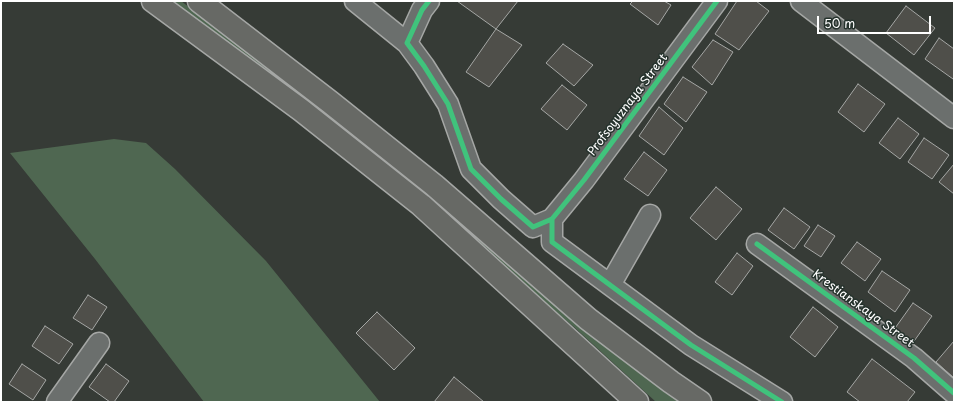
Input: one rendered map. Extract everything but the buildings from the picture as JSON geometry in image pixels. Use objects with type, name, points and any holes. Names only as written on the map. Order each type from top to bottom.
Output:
[{"type":"main road","points":[[153,1],[301,110],[422,205],[637,402]]},
{"type":"main road","points":[[199,1],[330,102],[434,185],[588,319],[700,402]]},
{"type":"street","points":[[355,1],[407,43],[424,66],[448,104],[471,169],[501,199],[533,227],[552,219],[552,242],[691,345],[782,402]]},
{"type":"street","points":[[407,43],[422,10],[429,1]]},
{"type":"street","name":"Profsoyuznaya Street","points":[[552,219],[584,180],[717,1]]},
{"type":"street","points":[[801,1],[954,118]]},
{"type":"street","points":[[610,285],[650,215]]},
{"type":"street","name":"Krestianskaya Street","points":[[757,244],[914,358],[954,393]]},
{"type":"street","points":[[57,402],[99,343]]},
{"type":"green space","points":[[167,1],[181,1],[348,129],[581,325],[682,402],[656,402],[574,327],[343,133]]},
{"type":"green space","points":[[114,139],[146,143],[175,169],[266,261],[380,402],[204,402],[95,259],[10,153]]},
{"type":"cycle path","points":[[429,1],[422,10],[407,43],[424,66],[448,104],[471,169],[501,199],[533,227],[552,219],[584,180],[717,1]]},
{"type":"cycle path","points":[[552,219],[552,242],[691,345],[782,402]]},
{"type":"cycle path","points":[[757,244],[914,358],[954,393]]}]
